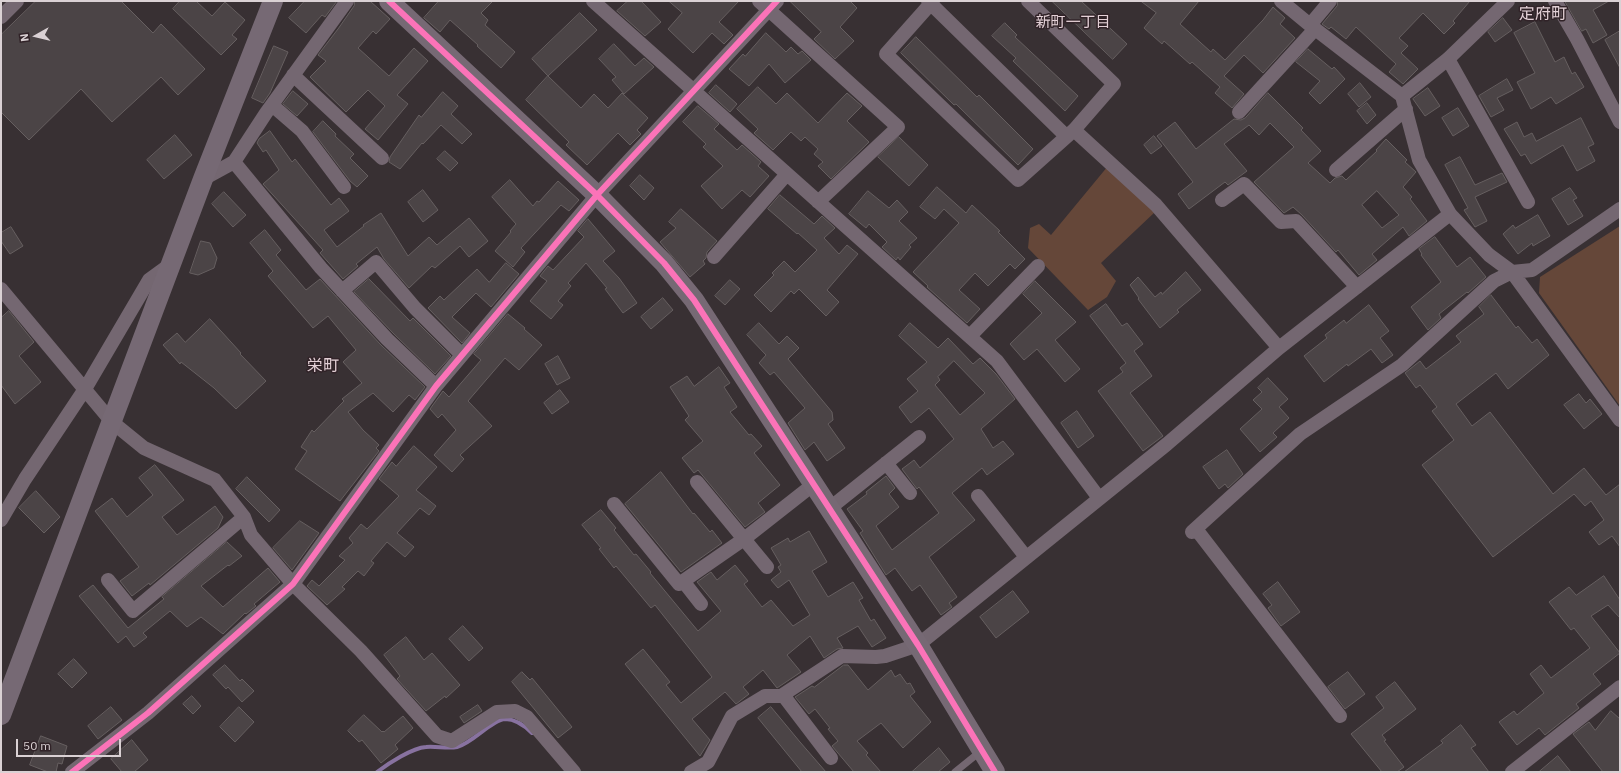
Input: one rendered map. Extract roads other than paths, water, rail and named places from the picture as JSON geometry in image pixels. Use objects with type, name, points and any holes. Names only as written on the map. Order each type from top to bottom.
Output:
[{"type":"street","points":[[1,17],[17,1]]},
{"type":"street","points":[[1,714],[203,179],[273,1]]},
{"type":"street","points":[[203,179],[234,162],[293,75],[347,1]]},
{"type":"street","points":[[389,1],[597,195],[664,263],[694,300],[918,645],[995,772]]},
{"type":"street","points":[[593,1],[997,361],[1099,498]]},
{"type":"street","points":[[1028,1],[1114,84],[1070,133],[1018,180],[886,54],[930,2],[1070,133],[1156,204],[1279,348]]},
{"type":"street","points":[[1281,1],[1404,102],[1419,160],[1450,214],[1489,255],[1512,272],[1620,420]]},
{"type":"street","points":[[1239,112],[1312,27],[1330,1]]},
{"type":"street","points":[[1336,170],[1508,1]]},
{"type":"street","points":[[1555,1],[1577,39],[1620,122]]},
{"type":"street","points":[[72,772],[148,713],[293,584],[436,386],[597,195],[693,90],[768,4],[898,127],[818,202]]},
{"type":"street","points":[[1448,59],[1528,202]]},
{"type":"street","points":[[293,75],[382,158]]},
{"type":"street","points":[[272,105],[302,131],[344,187]]},
{"type":"street","points":[[234,162],[321,268],[387,339],[436,386]]},
{"type":"street","points":[[714,257],[787,174]]},
{"type":"street","points":[[1222,200],[1244,184],[1281,222],[1296,220],[1357,287]]},
{"type":"street","points":[[1340,716],[1194,531],[1300,434],[1402,365],[1494,281],[1512,272],[1532,270],[1620,209]]},
{"type":"street","points":[[691,772],[708,762],[732,716],[765,696],[783,695],[842,656],[885,656],[918,645],[1166,444],[1279,348],[1450,214]]},
{"type":"street","points":[[342,291],[376,262],[415,308],[462,355]]},
{"type":"street","points":[[1,520],[25,478],[85,389],[149,280],[171,264]]},
{"type":"street","points":[[970,336],[1038,266]]},
{"type":"street","points":[[1,289],[112,422],[144,448],[215,480],[244,517],[251,535],[293,584],[361,652],[437,736],[452,741],[498,712],[515,711],[527,717],[574,772]]},
{"type":"street","points":[[830,508],[918,437]]},
{"type":"street","points":[[886,463],[910,493]]},
{"type":"street","points":[[697,482],[767,567]]},
{"type":"street","points":[[614,504],[679,584],[744,539],[814,484]]},
{"type":"street","points":[[978,496],[1026,557]]},
{"type":"street","points":[[108,580],[133,611],[244,517]]},
{"type":"street","points":[[683,581],[701,604]]},
{"type":"street","points":[[1512,772],[1620,687]]},
{"type":"street","points":[[783,695],[831,758]]},
{"type":"lane","points":[[955,772],[982,750]]},
{"type":"waterway","points":[[377,772],[401,756],[420,748],[453,748],[463,745],[500,720],[509,719],[517,722],[532,733]]},
{"type":"district","name":"定府町","points":[[1543,14]]},
{"type":"district","name":"新町一丁目","points":[[1073,23]]},
{"type":"district","name":"栄町","points":[[323,366]]}]
